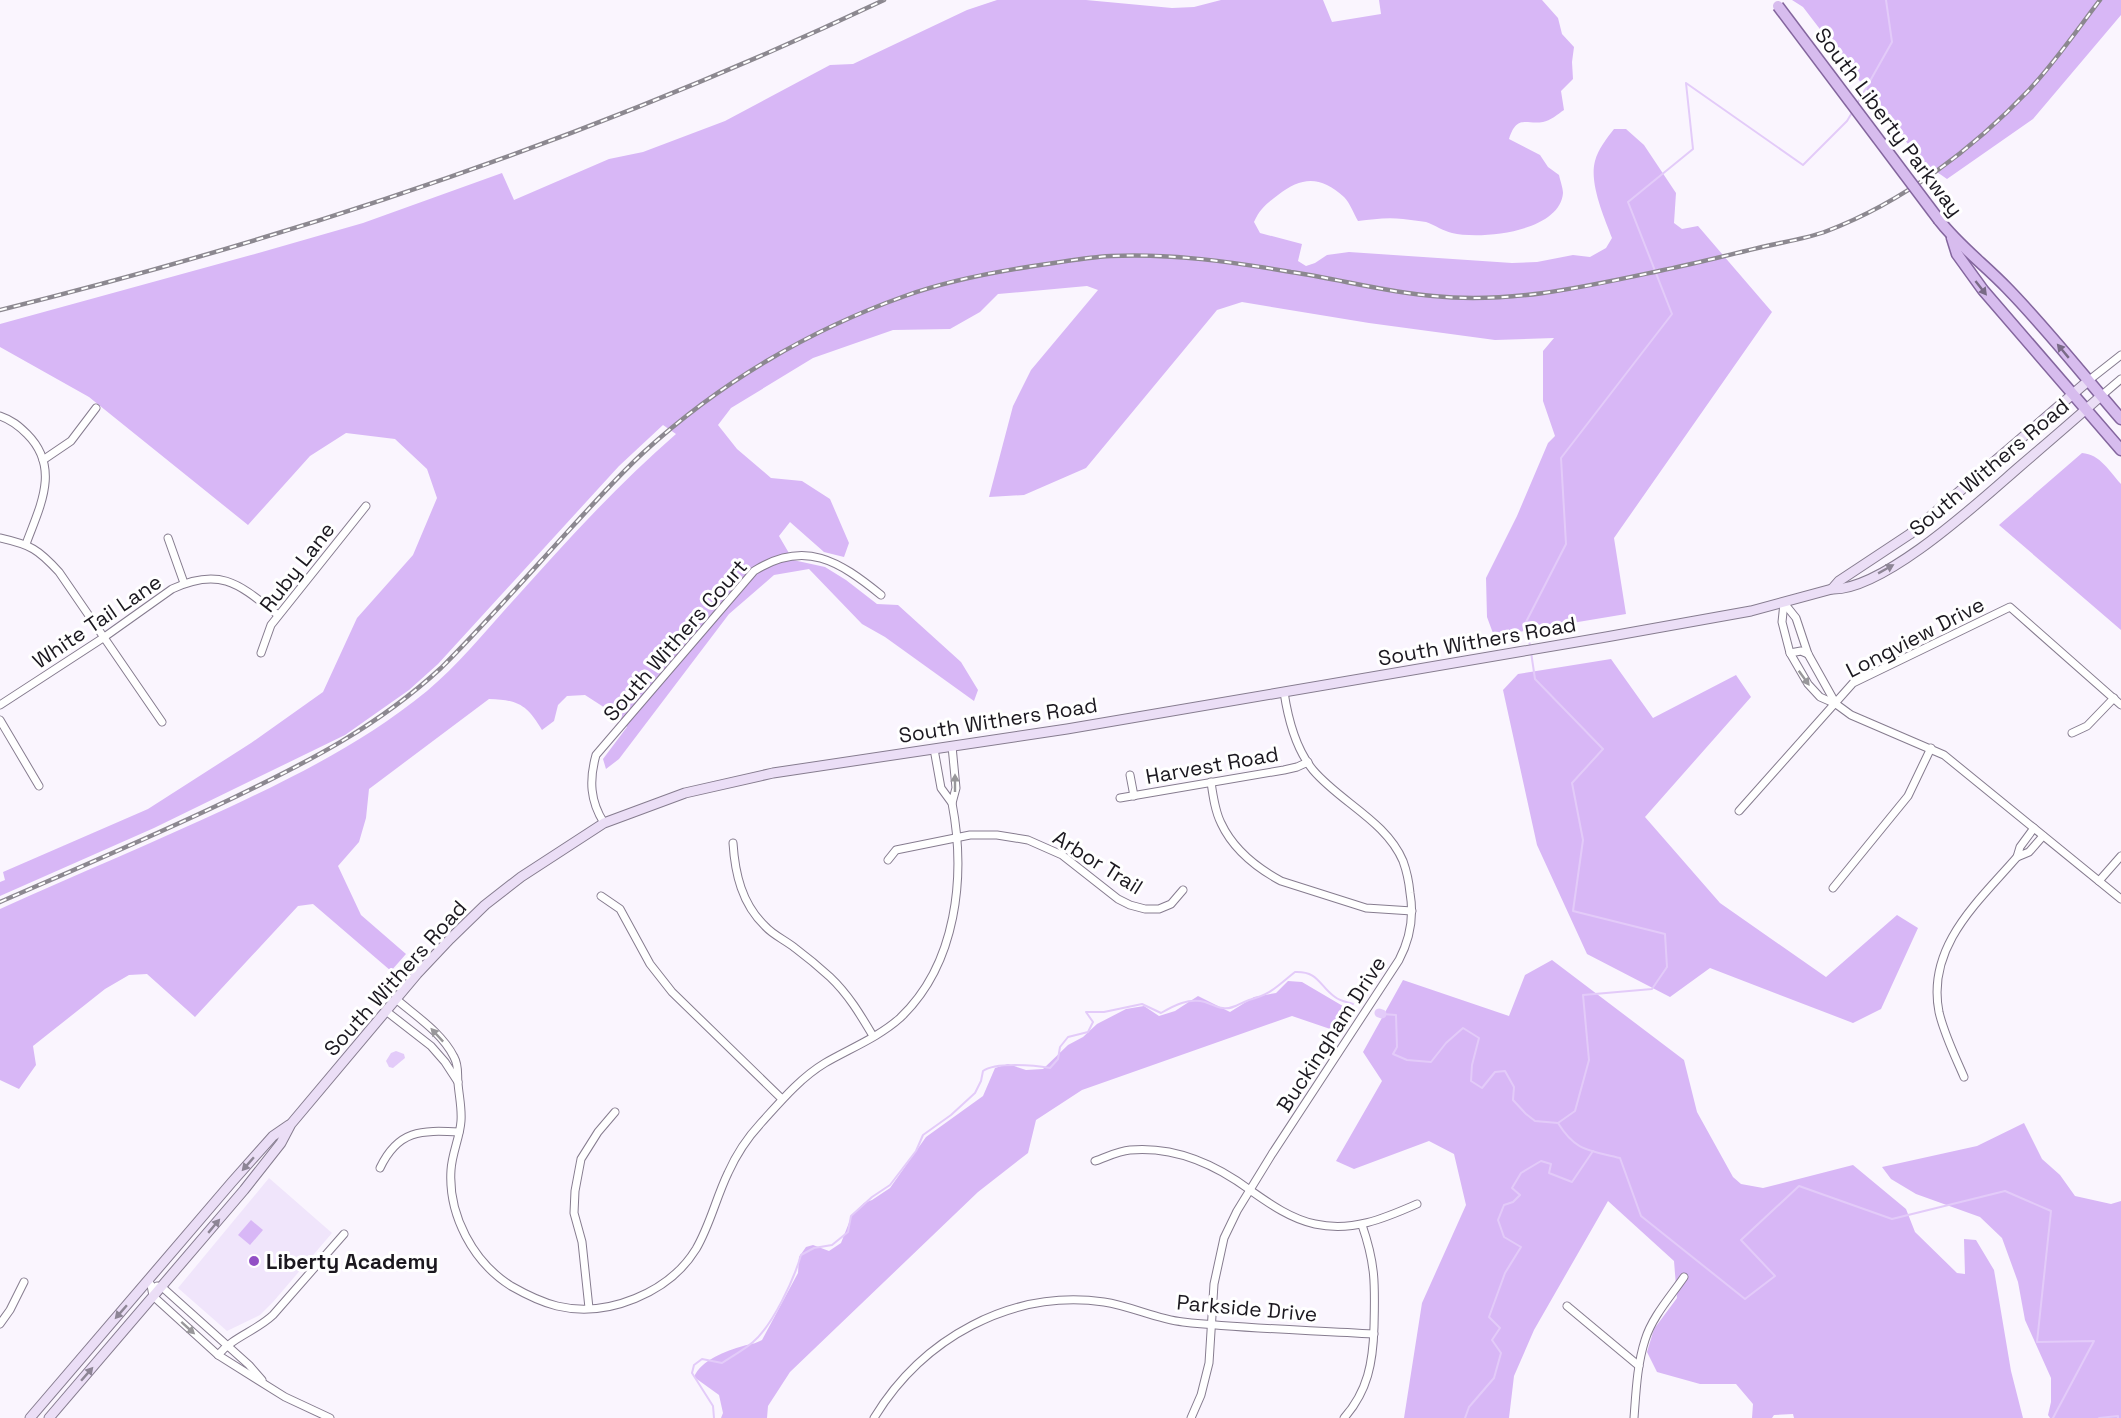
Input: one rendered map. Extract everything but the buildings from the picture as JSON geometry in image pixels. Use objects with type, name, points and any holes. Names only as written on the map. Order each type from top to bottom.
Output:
[{"type":"main road","name":"South Liberty Parkway","points":[[1776,3],[1952,238],[1967,249],[2012,293],[2121,419]]},
{"type":"main road","name":"South Liberty Parkway","points":[[1952,238],[1957,254],[1979,285],[2121,450]]},
{"type":"main road","name":"South Withers Road","points":[[1832,589],[1839,581],[1910,534],[2088,381]]},
{"type":"main road","name":"South Withers Road","points":[[30,1418],[150,1282],[268,1142],[291,1124],[396,999],[450,939],[484,905],[521,877],[604,823],[685,793],[751,778],[1450,664],[1784,603],[1832,589],[1843,590],[1896,564],[1933,541],[2101,396]]},
{"type":"main road","name":"South Withers Road","points":[[49,1418],[244,1190],[281,1143],[291,1124]]},
{"type":"street","points":[[2088,381],[2121,355]]},
{"type":"street","points":[[2101,396],[2121,379]]},
{"type":"street","points":[[43,460],[71,441],[96,408]]},
{"type":"street","points":[[0,416],[12,420],[37,444],[46,469],[45,494],[26,544]]},
{"type":"street","name":"Ruby Lane","points":[[261,653],[271,625],[278,615],[366,506]]},
{"type":"street","points":[[0,538],[26,544],[39,552],[59,572],[162,722]]},
{"type":"street","points":[[168,538],[184,583]]},
{"type":"street","name":"South Withers Court","points":[[604,823],[592,799],[591,774],[596,755],[754,571],[778,559],[795,554],[806,555],[827,559],[847,569],[881,595]]},
{"type":"street","name":"White Tail Lane","points":[[0,705],[184,583],[210,578],[236,584],[278,615]]},
{"type":"street","points":[[1784,603],[1782,622],[1790,653],[1808,684],[1820,697],[1836,704],[1851,715],[1944,755],[2121,899]]},
{"type":"street","points":[[1784,603],[1796,618],[1808,654],[1836,704]]},
{"type":"street","name":"Longview Drive","points":[[1836,704],[1853,683],[2010,607],[2121,705]]},
{"type":"street","points":[[1790,653],[1801,651],[1808,654]]},
{"type":"street","name":"Buckingham Drive","points":[[1195,1417],[1209,1363],[1214,1284],[1224,1238],[1250,1190],[1399,960],[1407,941],[1412,911],[1407,876],[1395,848],[1384,833],[1332,790],[1308,762],[1291,727],[1284,692]]},
{"type":"street","points":[[2072,733],[2087,726],[2114,698]]},
{"type":"street","points":[[1739,811],[1836,704]]},
{"type":"street","points":[[0,720],[39,786]]},
{"type":"street","points":[[396,999],[430,1027],[454,1055],[459,1070],[458,1082],[462,1101],[461,1125],[453,1156],[451,1186],[461,1227],[482,1261],[509,1284],[557,1306],[606,1307],[638,1297],[677,1271],[695,1249],[729,1171],[753,1131],[782,1099],[822,1065],[900,1018],[923,990],[944,954],[952,924],[958,868],[952,803],[956,788],[952,746]]},
{"type":"street","points":[[1833,888],[1908,796],[1931,748]]},
{"type":"street","points":[[934,749],[941,788],[952,803]]},
{"type":"street","name":"Harvest Road","points":[[1120,798],[1291,768],[1308,762]]},
{"type":"street","points":[[1130,776],[1134,796]]},
{"type":"street","points":[[1211,782],[1220,823],[1229,837],[1257,867],[1269,875],[1281,881],[1366,908],[1412,911]]},
{"type":"street","points":[[1964,1077],[1950,1046],[1939,1011],[1937,981],[1944,952],[1956,928],[2017,856],[2020,847],[2034,828]]},
{"type":"street","name":"Arbor Trail","points":[[888,860],[896,850],[970,835],[997,835],[1029,840],[1062,855],[1118,899],[1130,905],[1145,909],[1159,909],[1171,904],[1183,890]]},
{"type":"street","points":[[2017,856],[2029,852],[2043,836]]},
{"type":"street","points":[[733,843],[734,863],[741,891],[752,911],[765,927],[796,948],[830,977],[852,1001],[873,1036]]},
{"type":"street","points":[[2098,881],[2121,856]]},
{"type":"street","points":[[602,896],[620,909],[650,964],[672,992],[782,1099]]},
{"type":"street","points":[[386,1011],[431,1046],[458,1082]]},
{"type":"street","points":[[589,1308],[582,1242],[574,1213],[575,1191],[581,1159],[615,1112]]},
{"type":"street","points":[[380,1168],[388,1152],[402,1140],[429,1131],[459,1132]]},
{"type":"street","points":[[1095,1161],[1130,1150],[1185,1155],[1210,1164],[1280,1210],[1307,1222],[1334,1227],[1362,1226],[1417,1204]]},
{"type":"street","points":[[1344,1418],[1361,1396],[1373,1356],[1375,1277],[1362,1226]]},
{"type":"street","points":[[218,1355],[226,1344],[273,1315],[344,1234]]},
{"type":"street","points":[[1634,1418],[1639,1366],[1645,1338],[1660,1311],[1684,1277]]},
{"type":"street","points":[[0,1324],[24,1282]]},
{"type":"street","points":[[150,1282],[162,1287],[226,1344],[266,1384]]},
{"type":"street","points":[[150,1282],[153,1296],[218,1355],[301,1406],[330,1418]]},
{"type":"street","name":"Parkside Drive","points":[[874,1418],[895,1386],[938,1345],[975,1323],[1013,1309],[1054,1301],[1102,1302],[1121,1305],[1169,1320],[1374,1334]]},
{"type":"street","points":[[1567,1306],[1639,1366]]},
{"type":"shaded area","points":[[997,0],[1086,0],[1172,8],[1194,7],[1221,0],[1323,0],[1332,22],[1381,14],[1379,0],[1542,0],[1558,18],[1562,34],[1574,47],[1573,79],[1561,91],[1564,110],[1546,121],[1519,123],[1515,126],[1509,139],[1540,155],[1548,167],[1559,175],[1563,193],[1559,206],[1548,217],[1534,225],[1517,230],[1481,235],[1452,233],[1426,222],[1403,219],[1358,221],[1350,205],[1336,190],[1311,181],[1295,184],[1278,195],[1264,207],[1254,222],[1260,233],[1302,244],[1298,261],[1306,266],[1327,255],[1349,252],[1512,263],[1537,262],[1573,255],[1590,257],[1606,248],[1612,238],[1598,200],[1594,179],[1598,152],[1614,129],[1626,129],[1644,145],[1676,193],[1674,223],[1682,229],[1698,226],[1772,312],[1614,538],[1626,614],[1494,636],[1487,617],[1486,578],[1517,516],[1548,443],[1555,436],[1543,401],[1543,351],[1554,338],[1495,340],[1369,323],[1242,302],[1217,310],[1086,468],[1024,495],[989,497],[1013,406],[1031,370],[1098,290],[1087,286],[998,294],[980,312],[950,329],[893,330],[813,358],[731,408],[718,425],[737,449],[771,478],[802,481],[830,499],[849,543],[844,557],[824,552],[790,522],[779,536],[793,560],[825,567],[877,604],[898,605],[961,662],[978,690],[974,701],[885,637],[862,624],[809,569],[774,575],[729,614],[619,759],[606,769],[603,759],[627,727],[616,715],[585,695],[567,696],[558,705],[554,721],[542,730],[527,709],[508,701],[489,699],[369,789],[366,818],[359,842],[338,866],[361,915],[406,954],[391,971],[313,904],[298,906],[195,1017],[147,974],[129,975],[105,989],[33,1046],[36,1065],[19,1089],[0,1080],[0,909],[258,794],[309,768],[404,709],[449,670],[591,516],[676,434],[663,425],[619,466],[438,664],[409,690],[345,735],[154,828],[0,896],[0,882],[5,880],[3,872],[148,809],[251,743],[323,692],[357,618],[413,555],[437,498],[427,469],[395,439],[346,433],[310,456],[248,525],[89,397],[0,347],[0,324],[363,223],[502,173],[514,200],[609,159],[643,152],[725,121],[830,65],[853,64],[967,10]]},
{"type":"shaded area","points":[[1792,0],[2121,0],[2121,15],[2033,119],[1947,179],[1921,161],[1803,7]]},
{"type":"shaded area","points":[[2082,453],[2099,460],[2121,484],[2121,630],[1999,525]]},
{"type":"shaded area","points":[[1611,659],[1653,718],[1736,675],[1751,697],[1645,817],[1720,903],[1826,977],[1897,915],[1918,928],[1881,1009],[1853,1023],[1710,968],[1670,997],[1587,954],[1537,845],[1503,690],[1518,674]]},
{"type":"shaded area","points":[[1552,960],[1684,1060],[1697,1112],[1733,1177],[1741,1184],[1763,1188],[1853,1165],[1906,1209],[1915,1232],[1957,1273],[1965,1274],[1964,1239],[1976,1240],[1994,1270],[2011,1371],[2023,1418],[1794,1418],[1793,1414],[1774,1415],[1772,1418],[1752,1418],[1753,1404],[1736,1384],[1700,1384],[1657,1372],[1647,1352],[1654,1329],[1677,1298],[1674,1261],[1608,1201],[1534,1330],[1514,1376],[1509,1418],[1404,1418],[1422,1303],[1466,1205],[1454,1154],[1429,1141],[1354,1169],[1336,1161],[1382,1081],[1363,1052],[1403,980],[1509,1016],[1525,975]]},
{"type":"shaded area","points":[[1288,981],[1302,982],[1353,1012],[1339,1032],[1292,1016],[1082,1090],[1036,1120],[1028,1153],[978,1192],[790,1372],[768,1406],[767,1418],[721,1418],[723,1413],[719,1395],[694,1377],[697,1371],[708,1361],[722,1354],[762,1340],[798,1273],[799,1257],[806,1247],[813,1245],[829,1251],[841,1243],[852,1215],[864,1203],[890,1188],[926,1137],[983,1096],[995,1068],[1008,1064],[1026,1070],[1043,1069],[1068,1045],[1083,1037],[1097,1024],[1126,1009],[1144,1006],[1159,1016],[1175,1011],[1198,996],[1230,1012],[1254,997],[1276,993]]},
{"type":"shaded area","points":[[396,1051],[404,1054],[405,1058],[393,1068],[389,1067],[386,1061],[391,1053]]},
{"type":"shaded area","points":[[2024,1123],[2042,1159],[2060,1175],[2075,1196],[2111,1204],[2121,1201],[2121,1418],[2050,1418],[2048,1415],[2051,1402],[2051,1378],[2025,1320],[2018,1282],[2002,1238],[1980,1217],[1916,1194],[1891,1179],[1882,1167],[1977,1146]]},
{"type":"shaded area","name":"Liberty Academy","points":[[269,1178],[332,1233],[260,1315],[227,1331],[178,1288]]},
{"type":"shaded area","points":[[251,1220],[263,1230],[250,1245],[238,1235]]},
{"type":"waterway","points":[[1857,104],[1892,42],[1886,0]]},
{"type":"waterway","points":[[1530,646],[1526,622],[1566,544],[1561,458],[1672,314],[1628,202],[1693,149],[1686,83],[1803,165],[1847,121],[1853,111]]},
{"type":"waterway","points":[[1531,652],[1535,679],[1603,749],[1572,783],[1583,840],[1573,911],[1665,934],[1667,967],[1652,989],[1583,995],[1589,1060],[1575,1111],[1558,1123]]},
{"type":"waterway","points":[[714,1418],[713,1406],[692,1373],[694,1365],[702,1359],[722,1363],[761,1334],[782,1301],[801,1255],[814,1248],[832,1245],[848,1232],[851,1216],[872,1197],[890,1185],[916,1151],[923,1135],[951,1115],[975,1093],[983,1071],[1005,1065],[1050,1068],[1058,1059],[1060,1047],[1068,1037],[1088,1032],[1093,1022],[1086,1012],[1104,1012],[1142,1004],[1161,1013],[1177,1005],[1193,1001],[1230,1008],[1269,992],[1295,972],[1309,974],[1335,997],[1353,1004]]},
{"type":"waterway","points":[[1382,1014],[1396,1015],[1397,1047],[1393,1054],[1407,1060],[1431,1062],[1446,1043],[1463,1028],[1479,1038],[1472,1065],[1471,1081],[1482,1088],[1495,1072],[1505,1071],[1514,1087],[1513,1100],[1526,1114],[1535,1121],[1558,1123]]},
{"type":"waterway","points":[[1558,1123],[1577,1145],[1620,1158],[1641,1216],[1745,1299],[1775,1276],[1741,1240],[1799,1186],[1892,1219],[2005,1191],[2051,1211],[2037,1342],[2094,1341],[2053,1418]]},
{"type":"waterway","points":[[1465,1418],[1469,1407],[1494,1378],[1501,1353],[1492,1340],[1500,1328],[1489,1317],[1505,1273],[1521,1247],[1504,1237],[1498,1220],[1504,1205],[1513,1202],[1520,1195],[1512,1188],[1521,1173],[1541,1161],[1551,1164],[1549,1173],[1572,1182],[1593,1151]]},
{"type":"waterway","points":[[2099,1418],[2118,1416],[2118,1418]]},
{"type":"railway","points":[[0,310],[226,249],[450,177],[669,94],[777,49],[884,0]]},
{"type":"railway","points":[[0,902],[233,798],[316,756],[393,708],[441,668],[644,452],[702,404],[734,382],[766,361],[834,325],[905,296],[941,285],[1016,269],[1104,256],[1179,257],[1309,275],[1397,292],[1462,298],[1490,298],[1547,293],[1603,283],[1803,238],[1827,231],[1883,205],[1936,172],[1961,153],[2029,90],[2100,0]]},
{"type":"place","name":"Liberty Academy","points":[[254,1261]]}]
